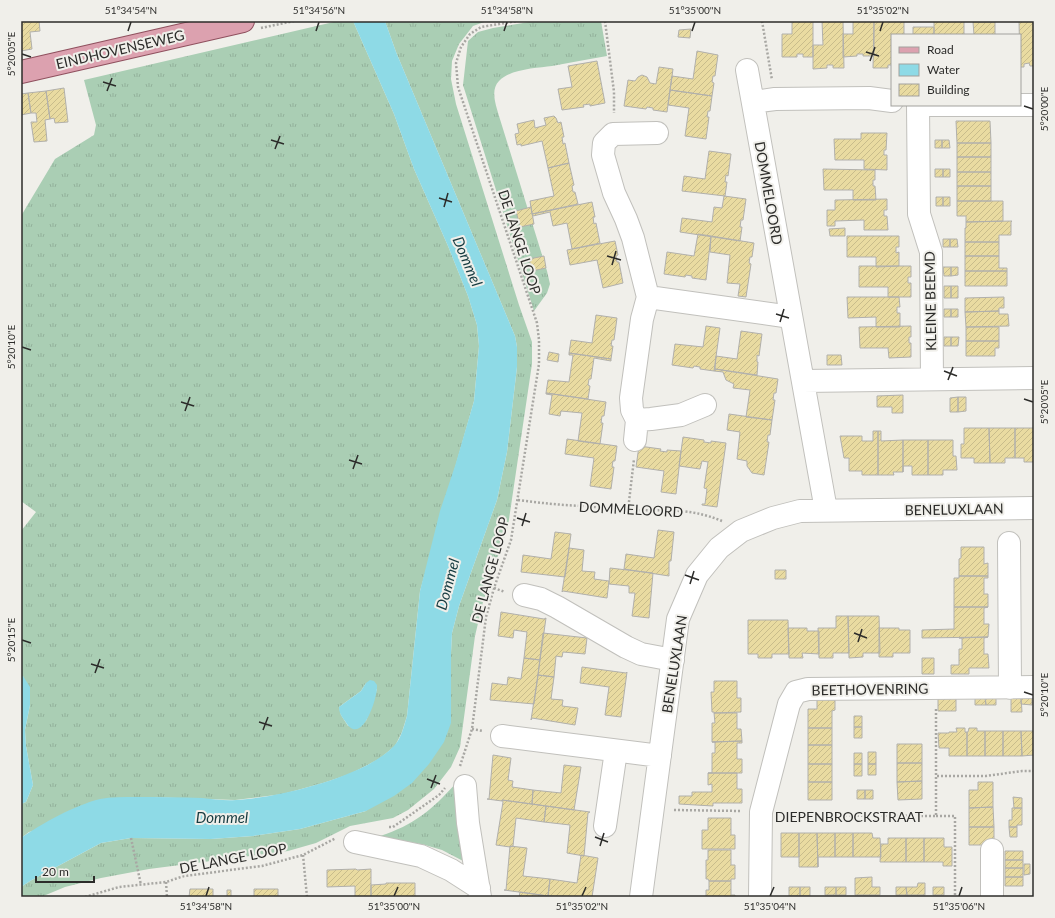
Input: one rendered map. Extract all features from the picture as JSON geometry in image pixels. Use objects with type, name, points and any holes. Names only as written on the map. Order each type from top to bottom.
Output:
[{"type":"main road","name":"EINDHOVENSEWEG","points":[[21,72],[243,21]]},
{"type":"street","name":"DOMMELOORD","points":[[747,70],[826,510]]},
{"type":"street","points":[[753,102],[775,99],[869,98],[891,101]]},
{"type":"street","name":"KLEINE BEEMD","points":[[1021,105],[1034,105]]},
{"type":"street","name":"KLEINE BEEMD","points":[[919,106],[919,214],[931,252],[932,379]]},
{"type":"street","points":[[657,133],[613,134],[604,143],[603,155],[614,192],[633,238],[648,297],[642,319],[631,398],[636,430],[651,419],[681,415],[704,405]]},
{"type":"street","points":[[648,297],[791,317]]},
{"type":"street","points":[[803,381],[1034,378]]},
{"type":"street","name":"BENELUXLAAN","points":[[641,897],[678,619],[697,575],[719,548],[741,532],[773,518],[800,512],[826,510],[1034,508]]},
{"type":"street","points":[[1009,543],[1010,688]]},
{"type":"street","points":[[524,595],[541,599],[557,607],[626,647],[641,654],[673,660]]},
{"type":"street","name":"BEETHOVENRING","points":[[760,897],[761,814],[789,704],[796,692],[808,689],[1034,687]]},
{"type":"street","points":[[502,736],[660,756]]},
{"type":"street","points":[[606,826],[616,751]]},
{"type":"street","points":[[457,780],[468,823],[480,892]]},
{"type":"street","points":[[346,840],[421,856],[451,870],[480,892]]},
{"type":"street","points":[[992,850],[992,897]]},
{"type":"path","name":"DE LANGE LOOP","points":[[385,828],[393,827],[439,795],[457,780],[472,729],[486,617],[494,588],[511,540],[518,500],[539,364],[537,323],[458,87],[456,63],[461,47],[470,34],[481,27],[517,21]]},
{"type":"path","points":[[605,21],[614,92],[613,134]]},
{"type":"path","points":[[762,21],[775,99]]},
{"type":"path","points":[[628,510],[636,430]]},
{"type":"path","name":"DOMMELOORD","points":[[518,500],[628,510],[671,509],[694,512],[710,516],[741,532]]},
{"type":"path","name":"DIEPENBROCKSTRAAT","points":[[936,688],[936,816]]},
{"type":"path","points":[[936,776],[986,776],[1022,771],[1034,771]]},
{"type":"path","name":"DIEPENBROCKSTRAAT","points":[[653,809],[761,814],[955,816],[955,897]]},
{"type":"path","points":[[130,838],[141,885]]},
{"type":"path","name":"DE LANGE LOOP","points":[[85,897],[119,887],[166,882],[184,876],[262,866],[303,855],[346,840]]},
{"type":"path","points":[[303,855],[307,897]]},
{"type":"path","points":[[166,882],[167,897]]},
{"type":"green space","points":[[338,21],[353,21],[394,114],[414,169],[468,296],[477,325],[479,346],[474,401],[420,591],[407,716],[402,732],[395,746],[379,759],[350,774],[283,794],[235,800],[149,797],[29,832],[21,838],[21,804],[26,802],[33,785],[26,746],[25,730],[30,705],[23,676],[21,676],[21,531],[36,512],[21,501],[21,216],[55,159],[94,135],[96,125],[84,80]],"holes":[[[366,683],[377,689],[366,721],[348,726],[341,715],[339,707],[361,691]]]},
{"type":"green space","points":[[385,21],[487,21],[473,26],[459,44],[452,61],[451,79],[456,104],[532,342],[532,364],[508,526],[483,602],[475,636],[460,747],[451,767],[434,789],[408,810],[393,818],[350,826],[316,843],[288,851],[149,869],[101,878],[65,887],[41,897],[21,897],[21,887],[101,843],[131,838],[211,839],[253,836],[300,829],[366,811],[451,653],[452,633],[459,606],[497,500],[507,452],[517,367],[517,347],[515,336],[396,52]]},
{"type":"green space","points":[[535,21],[601,21],[607,56],[532,68],[510,74],[504,77],[496,85],[494,98],[496,107],[550,284],[547,293],[534,311],[463,85],[468,41],[478,32]]},
{"type":"green space","points":[[456,783],[465,862],[442,850],[380,836],[403,827],[422,816]]},
{"type":"water","name":"Dommel","points":[[353,21],[385,21],[396,52],[515,336],[517,347],[517,367],[507,452],[497,500],[459,606],[452,633],[451,723],[444,742],[429,764],[412,783],[394,796],[366,811],[300,829],[253,836],[211,839],[131,838],[101,843],[21,887],[21,838],[69,810],[100,799],[113,797],[186,797],[232,800],[274,795],[320,784],[363,767],[381,757],[399,740],[407,716],[420,591],[440,511],[474,401],[479,346],[477,325],[468,296],[414,169],[394,114]]},
{"type":"water","points":[[21,676],[23,676],[30,687],[30,705],[25,730],[26,746],[33,785],[26,802],[21,804]]},
{"type":"water","points":[[370,680],[374,681],[377,685],[377,691],[372,709],[362,725],[357,729],[351,728],[342,716],[339,707],[361,691]]},
{"type":"building","points":[[21,21],[39,21],[40,31],[30,32],[32,49],[21,51]]},
{"type":"building","points":[[792,21],[813,21],[813,57],[803,57],[803,54],[797,54],[797,57],[782,57],[782,34],[792,34]]},
{"type":"building","points":[[822,21],[843,21],[844,68],[833,68],[833,65],[827,65],[827,68],[813,69],[813,45],[823,45]]},
{"type":"building","points":[[853,21],[874,21],[874,56],[863,56],[863,54],[857,54],[857,56],[843,57],[843,34],[853,34]]},
{"type":"building","points":[[874,21],[904,21],[904,34],[891,34],[891,65],[888,65],[888,68],[873,68]]},
{"type":"building","points":[[934,21],[964,21],[964,34],[934,34]]},
{"type":"building","points":[[1019,21],[1034,21],[1034,66],[1030,66],[1029,63],[1024,64],[1024,67],[1021,67],[1021,34],[1019,34]]},
{"type":"building","points":[[973,22],[995,22],[995,34],[974,34]]},
{"type":"building","points":[[913,27],[934,27],[934,34],[913,34]]},
{"type":"building","points":[[691,29],[690,38],[678,37],[679,30]]},
{"type":"building","points":[[697,51],[718,55],[715,76],[713,76],[712,82],[714,83],[712,96],[670,90],[672,76],[693,79]]},
{"type":"building","points":[[597,61],[605,103],[590,106],[590,104],[583,105],[584,107],[562,110],[558,89],[572,87],[568,66]]},
{"type":"building","points":[[659,67],[673,69],[667,112],[653,110],[653,108],[647,107],[646,109],[624,106],[628,80],[635,81],[642,75],[647,77],[650,83],[656,84]]},
{"type":"building","points":[[64,88],[68,122],[55,123],[54,118],[50,119],[46,91]]},
{"type":"building","points":[[670,90],[712,96],[710,111],[708,111],[707,117],[709,117],[706,139],[685,136],[689,108],[668,105]]},
{"type":"building","points":[[46,91],[50,119],[45,120],[47,141],[34,142],[31,122],[37,122],[36,113],[31,113],[28,93]]},
{"type":"building","points":[[28,93],[31,113],[21,115],[21,94]]},
{"type":"building","points":[[554,116],[558,123],[561,122],[564,137],[562,137],[563,144],[565,143],[569,163],[548,168],[542,141],[521,146],[521,144],[517,145],[515,134],[519,133],[517,124],[534,120],[535,128],[546,125],[544,118]]},
{"type":"building","points":[[956,121],[990,121],[991,143],[957,143]]},
{"type":"building","points":[[861,133],[887,133],[886,150],[884,150],[884,155],[887,155],[887,170],[864,169],[864,160],[835,160],[834,139],[861,139]]},
{"type":"building","points":[[935,140],[942,140],[942,148],[935,148]]},
{"type":"building","points":[[942,140],[949,140],[950,148],[942,148]]},
{"type":"building","points":[[957,143],[991,143],[991,157],[957,157]]},
{"type":"building","points":[[709,151],[731,154],[728,176],[726,175],[725,182],[727,182],[725,196],[682,191],[684,176],[705,179]]},
{"type":"building","points":[[957,157],[991,157],[991,172],[957,172]]},
{"type":"building","points":[[569,163],[574,185],[572,186],[573,192],[575,192],[578,204],[532,214],[530,201],[554,196],[548,168]]},
{"type":"building","points":[[823,169],[875,170],[875,180],[873,180],[873,186],[875,186],[876,200],[853,200],[853,190],[824,190]]},
{"type":"building","points":[[935,169],[943,169],[943,177],[935,177]]},
{"type":"building","points":[[943,169],[950,169],[950,177],[943,177]]},
{"type":"building","points":[[957,172],[991,172],[991,186],[957,186]]},
{"type":"building","points":[[957,186],[991,186],[991,201],[957,201]]},
{"type":"building","points":[[724,196],[746,199],[743,220],[741,220],[740,227],[742,227],[740,241],[680,232],[682,218],[712,222],[714,207],[722,208]]},
{"type":"building","points":[[936,197],[943,197],[943,206],[936,206]]},
{"type":"building","points":[[943,197],[950,197],[950,206],[943,206]]},
{"type":"building","points":[[887,199],[887,210],[884,210],[884,216],[887,216],[888,230],[864,230],[864,220],[835,221],[835,226],[827,226],[827,210],[835,210],[835,200]]},
{"type":"building","points":[[957,201],[1003,201],[1003,221],[966,222],[966,216],[957,216]]},
{"type":"building","points":[[592,202],[595,217],[593,217],[594,224],[596,223],[600,243],[572,249],[567,223],[553,226],[550,212],[533,216],[532,214]]},
{"type":"building","points":[[531,207],[534,224],[520,227],[516,211]]},
{"type":"building","points":[[1012,221],[1011,235],[999,235],[999,242],[965,242],[966,222]]},
{"type":"building","points":[[845,228],[845,236],[830,236],[829,229]]},
{"type":"building","points":[[698,234],[711,236],[706,280],[692,278],[692,276],[686,275],[685,277],[664,274],[667,252],[694,256]]},
{"type":"building","points":[[711,236],[754,243],[752,257],[750,257],[749,263],[751,264],[746,297],[738,296],[740,284],[727,283],[730,255],[710,252]]},
{"type":"building","points":[[847,236],[899,236],[899,247],[896,247],[896,253],[899,252],[899,266],[876,267],[876,257],[847,257]]},
{"type":"building","points":[[943,239],[950,239],[950,247],[943,247]]},
{"type":"building","points":[[950,239],[957,239],[958,247],[950,247]]},
{"type":"building","points":[[615,241],[618,255],[616,256],[617,262],[619,262],[623,283],[603,288],[597,260],[570,265],[567,250]]},
{"type":"building","points":[[965,242],[999,242],[999,256],[965,256]]},
{"type":"building","points":[[544,256],[546,268],[532,271],[529,259]]},
{"type":"building","points":[[965,256],[999,256],[999,268],[1007,268],[1007,271],[965,271]]},
{"type":"building","points":[[859,266],[911,266],[911,277],[908,277],[908,283],[911,283],[911,297],[888,297],[888,287],[859,287]]},
{"type":"building","points":[[943,267],[951,267],[951,276],[944,276]]},
{"type":"building","points":[[951,267],[958,267],[958,275],[951,276]]},
{"type":"building","points":[[965,271],[1007,271],[1007,286],[965,286]]},
{"type":"building","points":[[944,286],[951,286],[951,298],[944,298]]},
{"type":"building","points":[[951,286],[958,286],[958,298],[951,298]]},
{"type":"building","points":[[847,297],[899,297],[900,307],[897,307],[897,313],[900,313],[900,327],[876,327],[876,317],[848,318]]},
{"type":"building","points":[[1004,297],[1004,308],[999,308],[999,311],[965,312],[965,298]]},
{"type":"building","points":[[944,309],[951,309],[951,317],[944,317]]},
{"type":"building","points":[[951,309],[958,309],[958,317],[951,317]]},
{"type":"building","points":[[999,311],[999,314],[1008,314],[1009,326],[966,327],[965,312]]},
{"type":"building","points":[[596,315],[617,318],[614,340],[612,340],[611,346],[613,346],[611,359],[569,353],[571,340],[592,343]]},
{"type":"building","points":[[706,326],[720,328],[714,371],[700,369],[700,367],[694,366],[693,368],[672,365],[675,344],[703,347]]},
{"type":"building","points":[[911,326],[911,337],[909,337],[909,343],[911,343],[911,357],[889,358],[888,348],[860,348],[859,327]]},
{"type":"building","points":[[966,327],[999,327],[999,341],[966,341]]},
{"type":"building","points":[[741,331],[762,334],[759,356],[757,355],[757,375],[715,369],[716,356],[737,359]]},
{"type":"building","points":[[944,337],[951,337],[951,346],[944,346]]},
{"type":"building","points":[[951,337],[959,337],[958,346],[951,346]]},
{"type":"building","points":[[966,341],[999,341],[999,348],[995,348],[995,356],[966,356]]},
{"type":"building","points":[[549,352],[559,354],[558,362],[547,360]]},
{"type":"building","points":[[569,353],[611,359],[611,361],[594,358],[591,379],[589,379],[588,385],[590,386],[588,399],[546,393],[548,380],[569,382],[573,355],[569,355]]},
{"type":"building","points":[[827,355],[841,355],[842,365],[827,365]]},
{"type":"building","points":[[715,369],[778,379],[776,393],[774,393],[773,400],[775,400],[772,420],[746,417],[750,390],[733,388],[734,384],[726,380],[723,372],[714,371]]},
{"type":"building","points":[[546,393],[606,402],[604,416],[602,416],[601,423],[603,423],[600,444],[578,441],[582,413],[561,411],[560,416],[549,414],[552,395]]},
{"type":"building","points":[[903,395],[903,413],[892,413],[892,407],[877,407],[877,396]]},
{"type":"building","points":[[958,397],[966,397],[966,411],[958,412]]},
{"type":"building","points":[[958,397],[958,412],[950,412],[950,398]]},
{"type":"building","points":[[729,414],[772,420],[770,435],[768,435],[767,442],[769,442],[764,475],[752,473],[747,466],[747,461],[737,459],[740,432],[727,430]]},
{"type":"building","points":[[964,428],[989,428],[990,463],[974,463],[974,458],[961,458],[961,444],[964,444]]},
{"type":"building","points":[[989,428],[1015,428],[1015,458],[1005,458],[1005,463],[990,463]]},
{"type":"building","points":[[1015,428],[1034,428],[1034,462],[1024,462],[1024,458],[1015,458]]},
{"type":"building","points":[[873,431],[878,431],[878,475],[862,475],[862,471],[849,471],[849,458],[844,458],[840,436],[862,436],[862,441],[873,441]]},
{"type":"building","points":[[878,431],[881,431],[881,441],[903,440],[903,472],[893,472],[894,475],[878,475]]},
{"type":"building","points":[[683,437],[704,440],[704,442],[711,443],[711,441],[726,443],[717,507],[702,505],[705,504],[707,489],[704,488],[708,462],[702,461],[700,469],[679,466]]},
{"type":"building","points":[[567,439],[617,446],[615,461],[613,461],[612,467],[614,467],[611,489],[590,486],[594,458],[565,454]]},
{"type":"building","points":[[903,440],[928,440],[928,475],[912,475],[912,466],[903,466]]},
{"type":"building","points":[[928,440],[953,440],[953,456],[956,456],[957,470],[943,470],[943,475],[928,475]]},
{"type":"building","points":[[639,446],[661,449],[660,451],[667,452],[667,450],[681,451],[676,494],[661,492],[664,471],[636,467]]},
{"type":"building","points":[[658,530],[674,532],[671,561],[669,561],[669,576],[624,569],[626,554],[654,558]]},
{"type":"building","points":[[555,532],[571,534],[565,577],[521,572],[523,555],[551,559]]},
{"type":"building","points":[[961,547],[984,547],[984,564],[988,563],[988,576],[959,576]]},
{"type":"building","points":[[569,548],[584,550],[582,571],[595,572],[594,579],[609,581],[607,598],[562,592]]},
{"type":"building","points":[[610,568],[653,573],[649,618],[632,616],[635,593],[629,593],[629,586],[609,584]]},
{"type":"building","points":[[775,570],[786,570],[786,579],[775,579]]},
{"type":"building","points":[[959,576],[988,576],[988,578],[984,578],[984,594],[988,594],[988,607],[954,607],[954,578],[959,578]]},
{"type":"building","points":[[954,607],[988,607],[984,608],[984,624],[989,624],[988,637],[922,638],[922,630],[954,629]]},
{"type":"building","points":[[501,612],[544,619],[546,618],[540,660],[524,658],[527,632],[514,630],[513,638],[498,636]]},
{"type":"building","points":[[836,616],[848,616],[849,653],[833,653],[833,658],[819,658],[818,628],[836,628]]},
{"type":"building","points":[[848,616],[879,616],[880,653],[863,653],[863,657],[849,658]]},
{"type":"building","points":[[748,620],[788,620],[789,654],[772,654],[772,658],[758,658],[758,654],[748,654]]},
{"type":"building","points":[[788,628],[807,628],[807,631],[819,631],[819,654],[802,653],[803,658],[789,658]]},
{"type":"building","points":[[879,628],[899,628],[899,630],[910,630],[910,653],[893,653],[893,657],[879,657]]},
{"type":"building","points":[[543,633],[587,638],[585,654],[563,652],[562,657],[556,656],[554,677],[538,675]]},
{"type":"building","points":[[988,637],[984,638],[984,654],[988,654],[989,668],[969,668],[969,674],[951,674],[951,665],[959,665],[959,649],[962,649],[962,638],[959,638]]},
{"type":"building","points":[[524,658],[540,660],[534,704],[490,700],[492,683],[507,685],[508,677],[521,679]]},
{"type":"building","points":[[922,658],[934,658],[934,674],[922,674]]},
{"type":"building","points":[[582,667],[627,672],[621,717],[605,715],[609,687],[580,683]]},
{"type":"building","points":[[538,675],[554,677],[551,699],[563,700],[562,706],[578,708],[575,725],[532,718],[531,720]]},
{"type":"building","points":[[714,681],[737,681],[737,698],[741,698],[741,712],[712,712],[711,692],[714,692]]},
{"type":"building","points":[[938,697],[956,697],[956,711],[938,711]]},
{"type":"building","points":[[975,697],[985,697],[986,705],[975,705]]},
{"type":"building","points":[[985,697],[996,697],[996,705],[986,705]]},
{"type":"building","points":[[1011,697],[1021,697],[1022,712],[1011,712]]},
{"type":"building","points":[[1021,697],[1032,697],[1032,705],[1021,704]]},
{"type":"building","points":[[817,699],[835,700],[835,710],[832,711],[832,728],[808,728],[808,709],[817,709]]},
{"type":"building","points":[[714,713],[737,713],[737,729],[741,729],[742,741],[712,742],[712,723],[715,723]]},
{"type":"building","points":[[854,716],[862,716],[862,727],[854,727]]},
{"type":"building","points":[[854,727],[862,727],[862,738],[854,738]]},
{"type":"building","points":[[808,728],[832,728],[832,745],[808,745]]},
{"type":"building","points":[[956,728],[965,728],[965,732],[967,732],[967,756],[949,756],[949,748],[939,748],[938,733],[957,732]]},
{"type":"building","points":[[969,728],[977,728],[977,731],[985,731],[985,756],[967,756],[967,732]]},
{"type":"building","points":[[985,731],[1003,731],[1003,756],[985,756]]},
{"type":"building","points":[[1003,731],[1021,731],[1022,756],[1003,756]]},
{"type":"building","points":[[1021,731],[1034,731],[1034,755],[1022,756]]},
{"type":"building","points":[[742,741],[742,743],[737,743],[737,759],[742,759],[742,773],[712,773],[712,753],[715,753],[715,742],[712,742]]},
{"type":"building","points":[[897,744],[922,744],[922,763],[897,763]]},
{"type":"building","points":[[808,745],[832,745],[832,764],[808,764]]},
{"type":"building","points":[[868,752],[876,752],[876,764],[868,764]]},
{"type":"building","points":[[854,753],[862,753],[862,764],[854,764]]},
{"type":"building","points":[[493,755],[511,758],[508,780],[513,781],[512,787],[533,790],[532,804],[487,799],[489,799]]},
{"type":"building","points":[[897,763],[922,763],[922,781],[897,782]]},
{"type":"building","points":[[808,764],[832,764],[832,782],[808,782]]},
{"type":"building","points":[[854,764],[862,764],[862,776],[854,776]]},
{"type":"building","points":[[868,764],[876,764],[876,775],[868,775]]},
{"type":"building","points":[[564,765],[581,767],[574,810],[532,804],[533,790],[561,793]]},
{"type":"building","points":[[708,773],[737,773],[737,789],[742,789],[742,803],[713,803],[713,806],[679,804],[679,796],[692,796],[692,792],[712,792],[712,784],[708,785]]},
{"type":"building","points":[[922,781],[922,799],[898,800],[897,782]]},
{"type":"building","points":[[808,782],[832,782],[832,800],[808,800]]},
{"type":"building","points":[[978,782],[993,782],[993,807],[969,808],[969,790],[978,790]]},
{"type":"building","points":[[857,790],[865,790],[865,799],[857,799]]},
{"type":"building","points":[[865,790],[873,790],[873,799],[865,799]]},
{"type":"building","points":[[1013,797],[1022,798],[1022,808],[1014,808]]},
{"type":"building","points":[[502,800],[546,806],[544,822],[516,818],[513,846],[510,847],[496,845],[503,802]]},
{"type":"building","points":[[546,806],[590,812],[588,813],[584,856],[567,853],[570,825],[544,822]]},
{"type":"building","points":[[993,807],[994,827],[969,827],[969,808]]},
{"type":"building","points":[[1012,808],[1022,808],[1022,825],[1017,825],[1017,827],[1009,827],[1009,820],[1012,820]]},
{"type":"building","points":[[708,818],[731,818],[731,835],[735,835],[735,849],[702,849],[702,830],[708,830]]},
{"type":"building","points":[[969,827],[994,827],[994,845],[969,845]]},
{"type":"building","points":[[1009,827],[1017,827],[1017,837],[1010,837]]},
{"type":"building","points":[[781,833],[799,833],[799,857],[781,857]]},
{"type":"building","points":[[799,833],[817,833],[818,867],[799,867]]},
{"type":"building","points":[[817,833],[835,833],[835,857],[818,857],[818,867]]},
{"type":"building","points":[[835,833],[853,833],[853,857],[835,857]]},
{"type":"building","points":[[853,833],[872,833],[873,838],[880,838],[881,857],[853,857]]},
{"type":"building","points":[[888,838],[906,838],[906,862],[880,862],[881,844],[888,844]]},
{"type":"building","points":[[906,838],[924,838],[924,862],[906,862]]},
{"type":"building","points":[[924,838],[944,838],[944,847],[952,847],[952,866],[943,866],[943,862],[924,862]]},
{"type":"building","points":[[510,846],[527,848],[523,876],[550,879],[548,896],[504,890],[506,890]]},
{"type":"building","points":[[708,850],[731,850],[731,865],[735,865],[735,879],[731,879],[731,881],[709,881],[706,879],[706,860],[708,860]]},
{"type":"building","points":[[1005,851],[1023,851],[1023,860],[1005,860]]},
{"type":"building","points":[[581,855],[598,858],[592,897],[548,896],[550,879],[577,883]]},
{"type":"building","points":[[1005,860],[1023,860],[1023,868],[1005,868]]},
{"type":"building","points":[[1024,864],[1030,864],[1030,874],[1024,875]]},
{"type":"building","points":[[1005,868],[1023,868],[1023,877],[1005,877]]},
{"type":"building","points":[[371,869],[371,897],[355,897],[355,886],[327,887],[327,870]]},
{"type":"building","points":[[872,877],[872,887],[880,887],[880,895],[855,895],[855,878]]},
{"type":"building","points":[[1005,877],[1023,877],[1023,886],[1005,886]]},
{"type":"building","points":[[709,881],[731,881],[731,895],[735,895],[735,897],[706,897],[706,890],[709,890]]},
{"type":"building","points":[[386,883],[415,883],[415,897],[371,897],[371,885]]},
{"type":"building","points":[[918,883],[925,883],[925,895],[907,895],[906,887],[917,887]]},
{"type":"building","points":[[789,887],[800,887],[800,896],[789,896]]},
{"type":"building","points":[[800,887],[810,887],[810,896],[800,896]]},
{"type":"building","points":[[825,887],[836,887],[836,895],[825,895]]},
{"type":"building","points":[[836,887],[846,887],[846,895],[836,895]]},
{"type":"building","points":[[896,887],[906,887],[907,895],[896,895]]},
{"type":"building","points":[[933,887],[944,887],[944,895],[933,895]]},
{"type":"building","points":[[190,889],[213,889],[213,897],[189,897]]},
{"type":"building","points":[[254,889],[278,889],[278,897],[254,897]]},
{"type":"building","points":[[227,890],[231,890],[231,897],[227,897]]},
{"type":"building","points":[[520,892],[548,896],[559,897],[519,897]]}]
